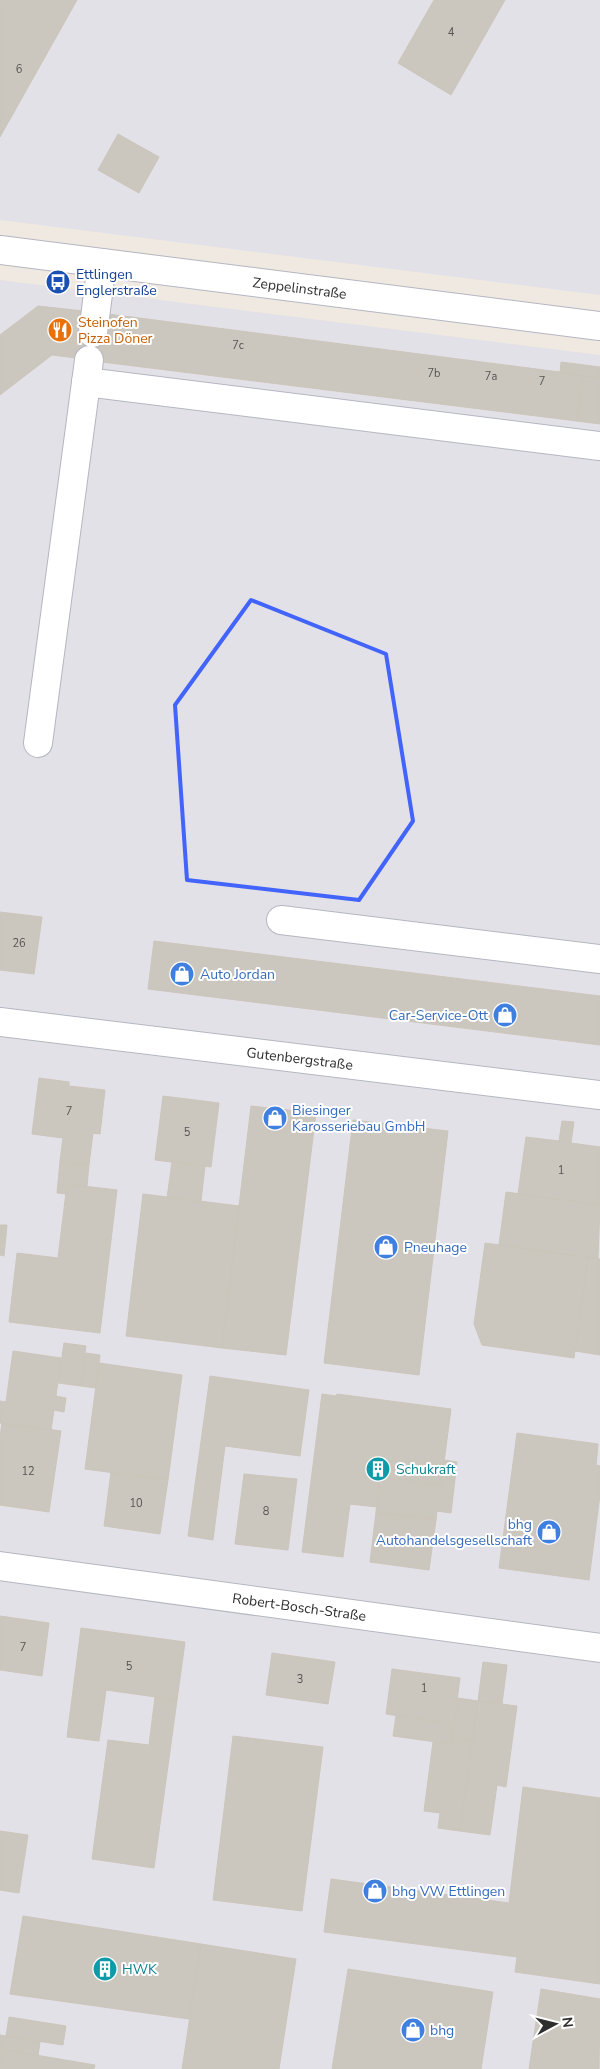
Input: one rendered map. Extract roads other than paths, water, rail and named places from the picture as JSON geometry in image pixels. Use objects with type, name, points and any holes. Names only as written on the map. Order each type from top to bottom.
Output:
[{"type":"street","name":"Zeppelinstraße","points":[[0,250],[600,326]]},
{"type":"street","points":[[93,333],[102,263]]},
{"type":"street","points":[[38,743],[88,371],[600,446]]},
{"type":"street","points":[[281,920],[600,959]]},
{"type":"street","name":"Gutenbergstraße","points":[[0,1022],[600,1095]]},
{"type":"street","name":"Robert-Bosch-Straße","points":[[0,1566],[600,1648]]},
{"type":"place","name":"Ettlingen Englerstraße","points":[[58,282]]},
{"type":"place","name":"Steinofen Pizza Döner","points":[[60,330]]},
{"type":"place","name":"Auto Jordan","points":[[182,974]]},
{"type":"place","name":"Car-Service-Ott","points":[[505,1015]]},
{"type":"place","name":"Biesinger Karosseriebau GmbH","points":[[275,1118]]},
{"type":"place","name":"Pneuhage","points":[[386,1247]]},
{"type":"place","name":"Schukraft","points":[[378,1469]]},
{"type":"place","name":"bhg Autohandelsgesellschaft","points":[[549,1532]]},
{"type":"place","name":"bhg VW Ettlingen","points":[[375,1891]]},
{"type":"place","name":"HWK","points":[[105,1969]]},
{"type":"place","name":"bhg","points":[[413,2030]]}]
